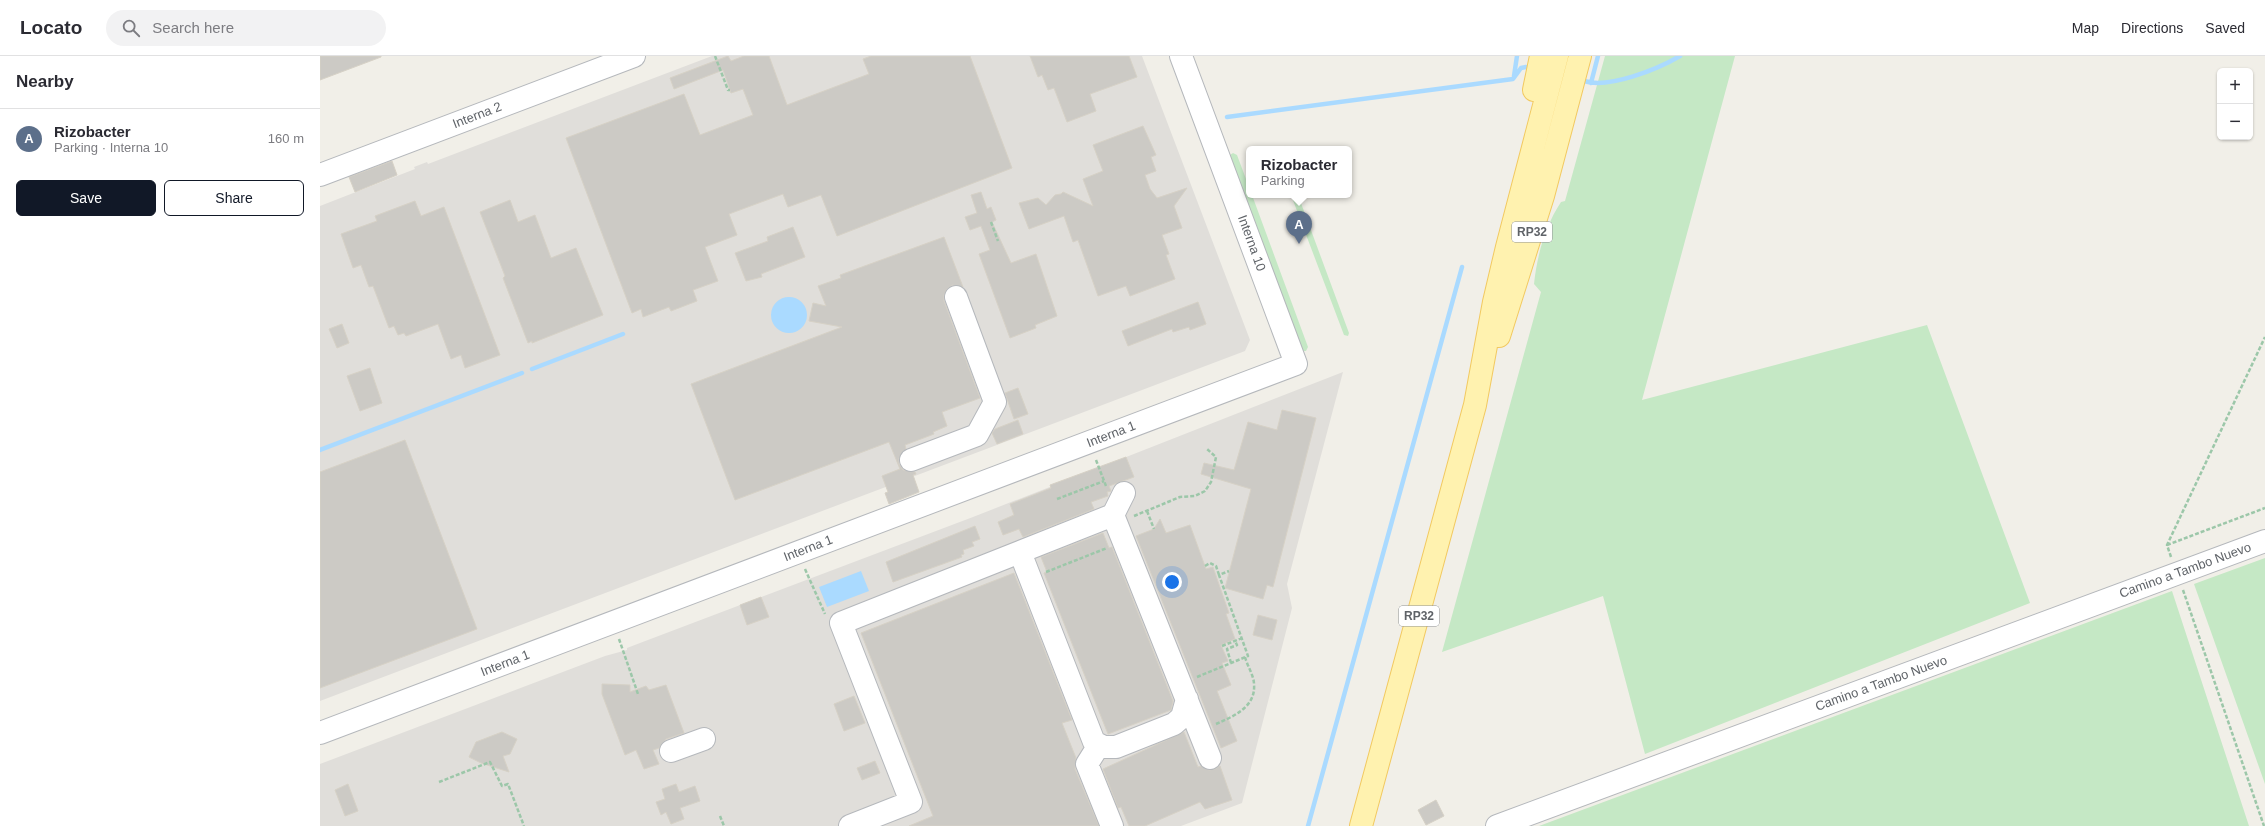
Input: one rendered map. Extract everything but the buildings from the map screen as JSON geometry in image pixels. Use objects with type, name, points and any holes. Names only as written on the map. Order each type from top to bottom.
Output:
[{"type":"main road","points":[[1507,247],[1541,56]]},
{"type":"main road","name":"RP32","points":[[1475,405],[1494,302],[1557,56]]},
{"type":"main road","points":[[1552,163],[1571,56]]},
{"type":"main road","name":"RP32","points":[[1361,826],[1475,405],[1510,306],[1552,163],[1580,56]]},
{"type":"street","name":"Interna 2","points":[[320,175],[634,56]]},
{"type":"street","name":"Interna 10","points":[[1181,56],[1296,364]]},
{"type":"street","points":[[911,460],[977,435],[995,402],[956,297]]},
{"type":"street","name":"Interna 1","points":[[320,733],[1296,364]]},
{"type":"street","points":[[1124,493],[1124,541],[1189,689],[1210,758]]},
{"type":"street","points":[[850,826],[911,802],[841,623],[1020,552],[1123,516]]},
{"type":"street","name":"Camino a Tambo Nuevo","points":[[1497,826],[2265,541]]},
{"type":"street","points":[[1020,552],[1092,738],[1099,745],[1116,747],[1174,724],[1182,717],[1189,689]]},
{"type":"street","points":[[671,751],[704,739]]},
{"type":"street","points":[[1099,745],[1087,764],[1112,826]]},
{"type":"path","points":[[715,56],[728,90],[730,90]]},
{"type":"path","points":[[990,222],[998,241]]},
{"type":"path","points":[[2264,826],[2167,545],[2265,337]]},
{"type":"path","points":[[1123,516],[1147,511],[1180,497],[1195,496],[1205,491],[1211,482],[1216,457],[1207,449]]},
{"type":"path","points":[[1057,499],[1104,481]]},
{"type":"path","points":[[2167,545],[2265,508]]},
{"type":"path","points":[[1147,511],[1154,529]]},
{"type":"path","points":[[1039,574],[1124,541]]},
{"type":"path","points":[[1189,689],[1231,662],[1248,656],[1216,566],[1210,563],[1205,566]]},
{"type":"path","points":[[1219,575],[1229,571]]},
{"type":"path","points":[[613,622],[638,694]]},
{"type":"path","points":[[1222,646],[1242,638]]},
{"type":"path","points":[[1231,662],[1227,649],[1237,645],[1235,641]]},
{"type":"path","points":[[1210,727],[1241,711],[1249,703],[1254,684],[1244,657]]},
{"type":"path","points":[[438,782],[490,762],[502,786],[508,784],[524,826]]},
{"type":"path","points":[[720,816],[724,826]]},
{"type":"shaded area","points":[[712,56],[1142,56],[1250,340],[1245,351],[320,701],[320,206],[415,169],[414,167],[427,162],[428,164]]},
{"type":"shaded area","points":[[1343,372],[1287,584],[1292,608],[1242,803],[1181,826],[320,826],[320,764],[605,656],[627,650],[627,648],[973,517]]},
{"type":"green space","points":[[1605,56],[1735,56],[1642,400],[1927,325],[2030,603],[1645,754],[1603,596],[1442,652],[1541,292],[1534,284],[1540,252],[1550,221],[1561,202],[1565,201]]},
{"type":"green space","points":[[1233,153],[1237,155],[1246,179],[1246,198],[1253,198],[1308,347],[1306,351],[1302,351],[1230,155]]},
{"type":"green space","points":[[1292,198],[1299,198],[1349,333],[1348,336],[1344,335]]},
{"type":"green space","points":[[2265,558],[2265,784],[2194,584]]},
{"type":"green space","points":[[2172,591],[2249,826],[1539,826]]},
{"type":"water","points":[[793,297],[802,302],[806,308],[806,322],[802,328],[793,333],[785,333],[776,328],[772,322],[771,311],[776,302],[782,298]]},
{"type":"water","points":[[861,571],[869,591],[827,607],[819,587]]},
{"type":"waterway","points":[[1514,76],[1517,56]]},
{"type":"waterway","points":[[1591,83],[1598,56]]},
{"type":"waterway","points":[[1584,81],[1594,83],[1620,80],[1647,72],[1680,56]]},
{"type":"waterway","points":[[1227,117],[1513,79],[1521,68],[1526,67]]},
{"type":"waterway","points":[[1308,826],[1462,267]]},
{"type":"waterway","points":[[532,369],[623,334]]},
{"type":"waterway","points":[[320,450],[522,373]]},
{"type":"place","name":"Rizobacter","points":[[1299,244]]}]
